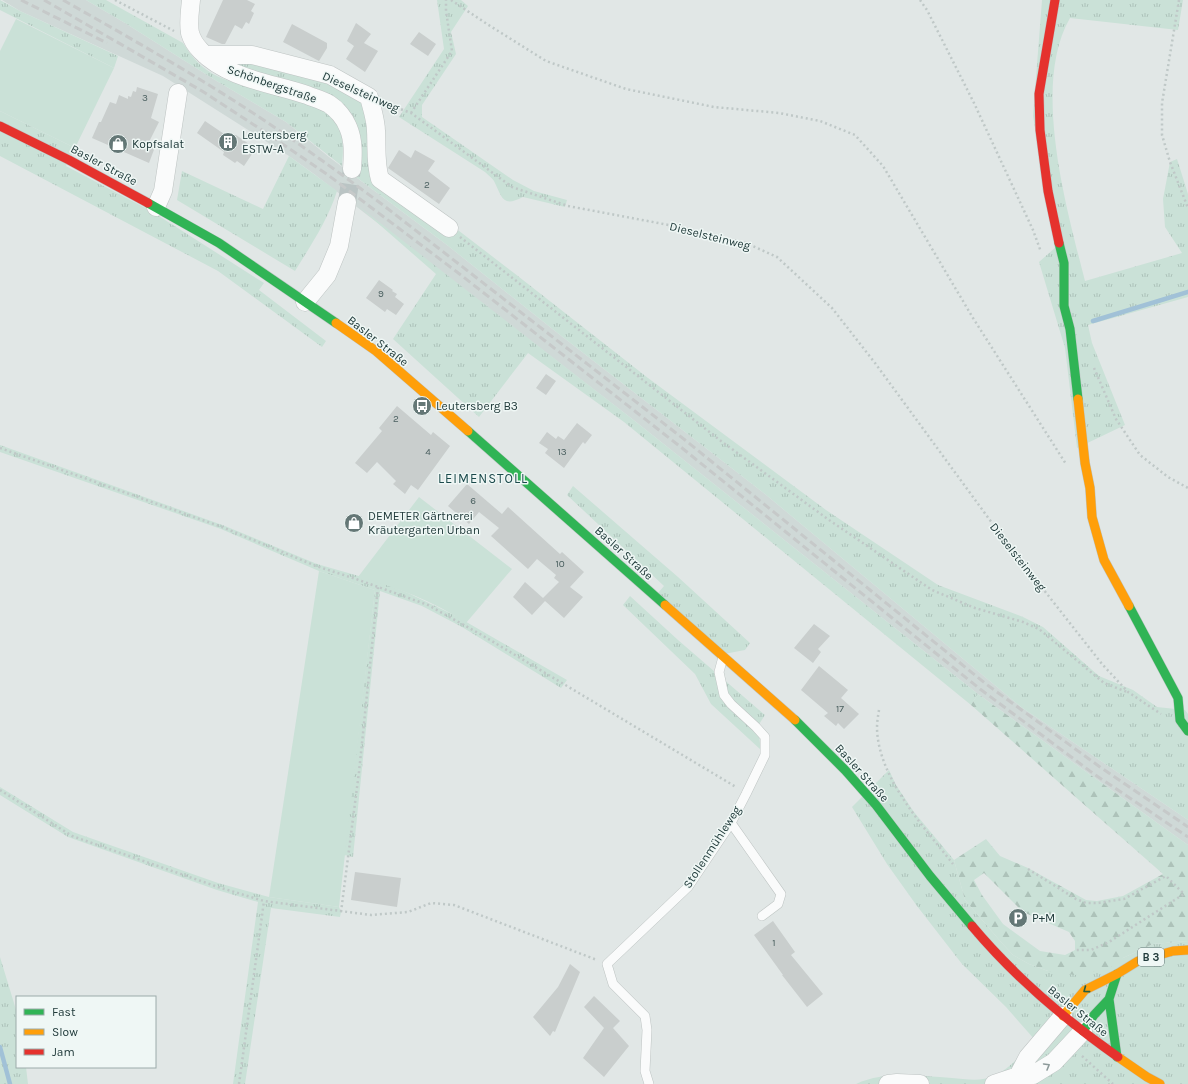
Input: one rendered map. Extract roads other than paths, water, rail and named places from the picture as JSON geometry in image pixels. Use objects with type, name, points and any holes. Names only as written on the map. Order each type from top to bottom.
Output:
[{"type":"street","name":"Schönbergstraße","points":[[191,0],[189,14],[190,34],[194,43],[211,61],[227,70],[246,77],[299,92],[330,104],[339,112],[348,126],[352,140],[352,169]]},
{"type":"street","points":[[1055,0],[1052,9],[1039,94],[1040,130],[1048,191],[1064,263],[1064,306],[1070,329],[1085,463],[1090,488],[1092,517],[1104,560],[1178,698],[1180,720],[1188,731]]},
{"type":"street","name":"Dieselsteinweg","points":[[205,55],[252,55],[330,76],[369,98],[374,113],[376,130],[376,161],[380,178],[449,228]]},
{"type":"street","points":[[156,207],[163,191],[178,92]]},
{"type":"street","name":"Basler Straße","points":[[0,126],[69,160],[219,243],[260,270],[376,352],[620,564],[723,658],[786,712],[845,770],[876,805],[930,876],[1003,961],[1062,1016],[1117,1057],[1160,1084]]},
{"type":"street","points":[[305,302],[327,275],[339,246],[347,202]]},
{"type":"street","name":"B 3","points":[[1117,974],[1128,966],[1143,959],[1173,951],[1188,950]]},
{"type":"street","points":[[1018,1076],[1028,1057],[1085,990],[1117,974]]},
{"type":"street","points":[[1117,974],[1109,999],[1117,1057]]},
{"type":"street","points":[[994,1084],[1018,1076],[1033,1075],[1054,1062],[1083,1031],[1094,1015],[1109,999]]},
{"type":"street","points":[[888,1084],[920,1084]]},
{"type":"lane","name":"Stollenmühleweg","points":[[649,1084],[645,1071],[647,1030],[645,1016],[613,984],[607,964],[688,887],[731,823],[765,755],[765,737],[731,704],[724,695],[719,672],[723,658]]},
{"type":"lane","points":[[731,823],[781,894],[778,904],[762,916]]},
{"type":"waterway","points":[[1093,321],[1188,292]]},
{"type":"waterway","points":[[0,1047],[10,1084]]},
{"type":"tunnel","points":[[347,202],[352,169]]},
{"type":"railway","points":[[21,0],[107,43]]},
{"type":"railway","points":[[44,0],[202,91],[328,175],[457,272],[682,448],[980,689],[1094,774],[1188,837]]},
{"type":"railway","points":[[63,0],[161,56],[233,100],[367,193],[685,440],[986,684],[1100,767],[1188,827]]},
{"type":"place","name":"Leutersberg ESTW-A","points":[[228,142]]},
{"type":"place","name":"Kopfsalat","points":[[118,144]]},
{"type":"place","name":"Leutersberg B3","points":[[422,406]]},
{"type":"place","name":"DEMETER Gärtnerei Kräutergarten Urban","points":[[354,523]]},
{"type":"place","name":"P+M","points":[[1018,918]]},
{"type":"district","name":"LEIMENSTOLL","points":[[483,478]]}]
